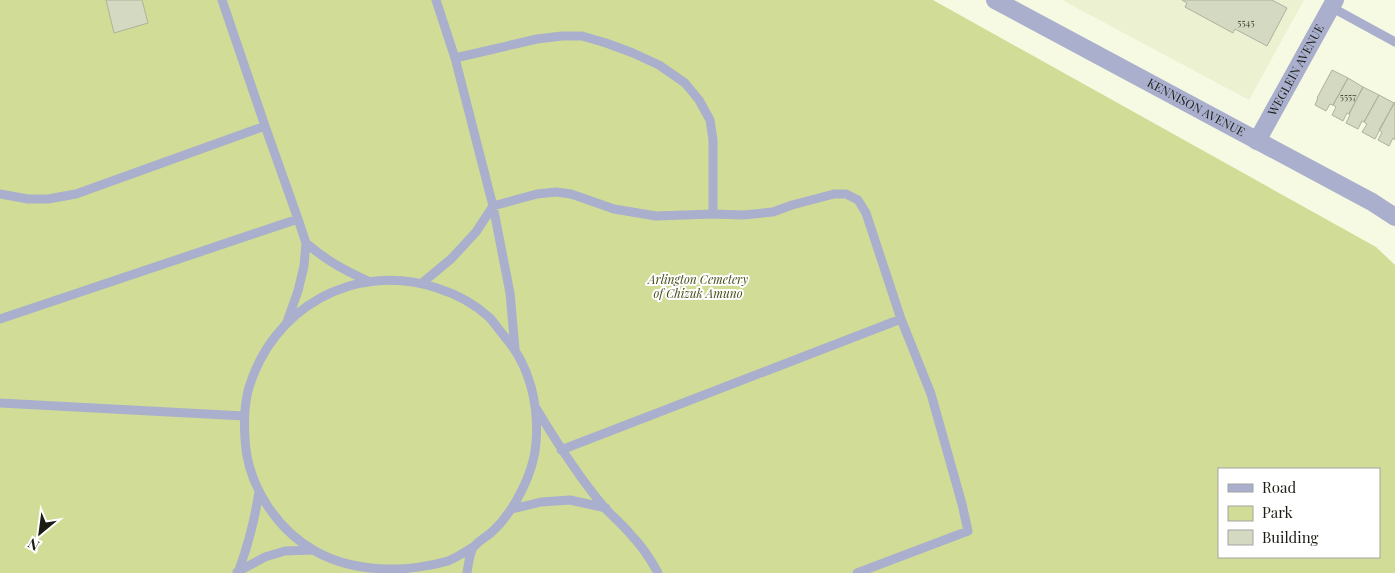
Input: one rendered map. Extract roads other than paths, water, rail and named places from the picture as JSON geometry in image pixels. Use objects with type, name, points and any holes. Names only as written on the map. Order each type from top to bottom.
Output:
[{"type":"street","name":"KENNISON AVENUE","points":[[995,0],[1372,202],[1395,217]]},
{"type":"street","name":"WEGLEIN AVENUE","points":[[1257,140],[1333,4]]},
{"type":"lane","points":[[222,0],[306,243],[304,266],[298,291],[287,322]]},
{"type":"lane","points":[[436,0],[455,58],[493,206],[510,293],[515,349]]},
{"type":"lane","points":[[1333,4],[1395,42]]},
{"type":"lane","points":[[455,58],[537,39],[582,36],[633,53],[659,65],[685,83],[699,100],[710,120],[713,140],[713,214]]},
{"type":"lane","points":[[0,194],[28,199],[48,199],[76,194],[265,126]]},
{"type":"lane","points":[[422,283],[451,259],[476,232],[493,206],[537,194],[556,192],[571,194],[614,208],[656,216],[773,212],[834,194],[846,194],[858,200],[866,213],[901,319],[931,394],[968,531],[857,573]]},
{"type":"lane","points":[[0,319],[298,219]]},
{"type":"lane","points":[[306,243],[323,258],[368,281]]},
{"type":"lane","points":[[398,280],[422,283],[451,292],[474,306],[491,319],[515,349],[530,381],[536,408],[536,445],[528,479],[512,509],[494,530],[473,547],[447,561],[415,571],[384,572],[354,568],[312,550],[291,534],[275,516],[259,491],[252,475],[246,449],[244,416],[248,392],[259,361],[273,338],[287,322],[310,303],[338,289],[368,281],[398,280]]},
{"type":"lane","points":[[561,450],[901,319]]},
{"type":"lane","points":[[0,403],[244,416]]},
{"type":"lane","points":[[536,408],[561,450],[582,480],[633,537],[652,561],[658,573]]},
{"type":"lane","points":[[238,572],[249,544],[259,491]]},
{"type":"lane","points":[[512,509],[541,502],[570,500],[606,508]]},
{"type":"lane","points":[[466,573],[473,547]]},
{"type":"lane","points":[[238,572],[264,557],[286,551],[312,550]]},
{"type":"park label","name":"Arlington Cemetery of Chizuk Amuno","points":[[698,287]]}]
